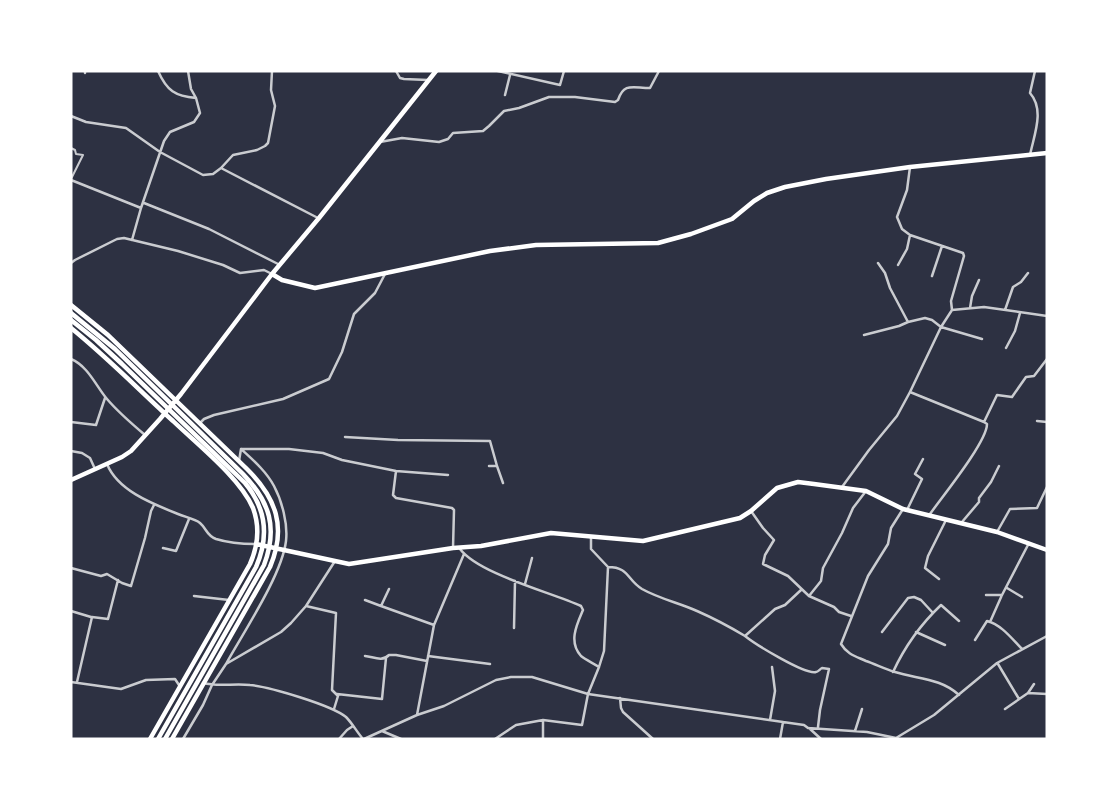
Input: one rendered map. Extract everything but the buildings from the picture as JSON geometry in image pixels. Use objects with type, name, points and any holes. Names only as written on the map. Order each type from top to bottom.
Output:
[{"type":"main road","points":[[71,480],[131,451],[176,400],[272,274],[436,71]]},
{"type":"main road","points":[[272,274],[282,280],[316,288],[490,251],[536,245],[658,244],[732,219],[767,193],[785,187],[910,167],[1047,153]]},
{"type":"main road","points":[[71,305],[108,335],[239,461],[262,485],[274,504],[278,529],[277,548],[273,560],[172,739]]},
{"type":"main road","points":[[71,313],[110,345],[237,475],[252,492],[262,515],[265,528],[264,546],[252,575],[158,739]]},
{"type":"main road","points":[[71,320],[96,340],[234,464],[259,492],[270,517],[270,546],[264,565],[164,739]]},
{"type":"main road","points":[[71,328],[102,354],[219,465],[244,494],[256,518],[258,531],[250,564],[179,685],[150,739]]},
{"type":"main road","points":[[256,544],[349,564],[452,548],[481,546],[551,533],[643,541],[740,518],[777,488],[798,482],[866,491],[905,509],[997,532],[1047,550]]},
{"type":"street","points":[[158,71],[165,86],[172,91],[180,96],[196,98]]},
{"type":"street","points":[[132,240],[160,152],[170,132],[194,122],[200,112],[196,98],[190,89],[188,71]]},
{"type":"street","points":[[71,116],[86,122],[126,128],[160,152],[203,175],[213,174],[233,155],[257,150],[268,143],[275,106],[271,90],[271,71]]},
{"type":"street","points":[[498,71],[560,85],[564,71]]},
{"type":"street","points":[[380,142],[402,138],[439,142],[448,139],[453,133],[479,132],[489,126],[504,111],[519,108],[549,96],[615,102],[618,100],[621,90],[625,88],[650,88],[658,71]]},
{"type":"street","points":[[1030,155],[1039,112],[1030,93],[1035,71]]},
{"type":"street","points":[[397,72],[400,78],[429,80]]},
{"type":"street","points":[[505,95],[510,75]]},
{"type":"street","points":[[71,148],[75,150],[76,154],[83,155],[71,179],[141,208]]},
{"type":"street","points":[[842,487],[897,416],[910,392],[941,326],[952,310],[951,301],[964,256],[963,253],[910,235],[902,229],[897,217],[907,190],[910,167]]},
{"type":"street","points":[[221,168],[319,218]]},
{"type":"street","points":[[144,203],[209,229],[280,265]]},
{"type":"street","points":[[898,265],[910,235]]},
{"type":"street","points":[[71,264],[75,260],[117,239],[124,238],[178,251],[223,265],[240,273],[264,270],[272,274]]},
{"type":"street","points":[[932,276],[942,246]]},
{"type":"street","points":[[878,263],[908,322]]},
{"type":"street","points":[[1005,310],[1013,287],[1021,282],[1028,273]]},
{"type":"street","points":[[200,423],[214,415],[283,399],[329,379],[342,352],[354,314],[375,293],[385,274]]},
{"type":"street","points":[[970,308],[972,296],[979,280]]},
{"type":"street","points":[[952,310],[984,307],[1047,316]]},
{"type":"street","points":[[1006,348],[1015,331],[1020,313]]},
{"type":"street","points":[[864,335],[925,318],[941,326],[982,340]]},
{"type":"street","points":[[71,359],[77,361],[88,372],[106,398],[145,435]]},
{"type":"street","points":[[984,422],[997,395],[1012,397],[1026,377],[1034,376],[1047,359]]},
{"type":"street","points":[[910,392],[987,424],[987,430],[977,447],[930,514]]},
{"type":"street","points":[[71,422],[96,425],[106,398]]},
{"type":"street","points":[[1037,422],[1047,422]]},
{"type":"street","points":[[345,437],[398,440],[490,441],[502,483]]},
{"type":"street","points":[[239,461],[241,449]]},
{"type":"street","points":[[241,449],[323,453],[342,460],[396,471],[448,475]]},
{"type":"street","points":[[183,739],[270,584],[284,550],[286,532],[280,498],[263,470],[241,449]]},
{"type":"street","points":[[71,451],[90,458],[95,470]]},
{"type":"street","points":[[923,459],[915,474],[922,479],[905,509],[891,528],[888,544],[868,576],[841,644],[846,653],[894,672],[928,681],[942,682],[960,695]]},
{"type":"street","points":[[107,464],[123,486],[154,505],[200,523],[207,533],[214,538],[227,542],[256,544]]},
{"type":"street","points":[[489,466],[497,466]]},
{"type":"street","points":[[962,522],[979,502],[999,466]]},
{"type":"street","points":[[396,471],[393,494],[396,498],[452,508],[452,548]]},
{"type":"street","points":[[997,532],[1010,509],[1037,508],[1047,487]]},
{"type":"street","points":[[808,596],[821,581],[823,568],[853,508],[866,491]]},
{"type":"street","points":[[71,568],[101,576],[106,574],[131,586],[154,505]]},
{"type":"street","points":[[751,511],[774,540],[764,555],[763,564],[788,576],[808,596],[851,616]]},
{"type":"street","points":[[163,548],[176,551],[189,518]]},
{"type":"street","points":[[939,578],[924,568],[947,519]]},
{"type":"street","points":[[495,739],[516,725],[543,720],[583,724],[588,694],[604,651],[608,567],[591,549],[591,536]]},
{"type":"street","points":[[990,622],[1029,543]]},
{"type":"street","points":[[459,548],[481,566],[582,607],[583,610],[575,629],[576,645],[582,656],[599,667]]},
{"type":"street","points":[[417,715],[434,625],[464,554]]},
{"type":"street","points":[[525,584],[532,558]]},
{"type":"street","points":[[226,664],[282,632],[306,606],[335,561]]},
{"type":"street","points":[[608,567],[618,567],[625,570],[631,580],[639,587],[656,597],[697,611],[746,636],[758,646],[805,670],[816,672],[821,668],[829,669],[818,728]]},
{"type":"street","points":[[71,611],[108,619],[118,580]]},
{"type":"street","points":[[514,628],[515,581]]},
{"type":"street","points":[[1007,588],[1022,597]]},
{"type":"street","points":[[381,606],[389,589]]},
{"type":"street","points":[[746,636],[775,609],[785,605],[801,590]]},
{"type":"street","points":[[986,595],[1002,595]]},
{"type":"street","points":[[194,596],[229,600]]},
{"type":"street","points":[[882,632],[908,598],[914,596],[921,600],[933,613]]},
{"type":"street","points":[[365,600],[434,625]]},
{"type":"street","points":[[894,672],[902,652],[916,632],[941,605],[959,620]]},
{"type":"street","points":[[306,606],[336,613],[332,690],[338,696],[334,710]]},
{"type":"street","points":[[77,682],[92,617]]},
{"type":"street","points":[[975,640],[987,621],[999,626],[1023,650]]},
{"type":"street","points":[[916,632],[945,645]]},
{"type":"street","points":[[808,728],[855,731],[896,738],[934,715],[997,663],[1047,636]]},
{"type":"street","points":[[365,656],[380,659],[386,658],[389,655],[396,655],[427,661]]},
{"type":"street","points":[[428,656],[490,664]]},
{"type":"street","points":[[335,694],[382,699],[386,658]]},
{"type":"street","points":[[997,663],[1020,699]]},
{"type":"street","points":[[770,720],[775,692],[772,667]]},
{"type":"street","points":[[203,683],[212,685],[250,685],[278,691],[334,710],[346,718],[363,739],[417,715],[444,706],[496,680],[511,677],[532,678],[588,694],[804,725],[821,739]]},
{"type":"street","points":[[71,682],[121,689],[146,680],[168,678],[175,679],[179,685]]},
{"type":"street","points":[[1005,709],[1028,693],[1034,684]]},
{"type":"street","points":[[1028,693],[1047,694]]},
{"type":"street","points":[[620,698],[621,708],[624,712],[653,739]]},
{"type":"street","points":[[855,731],[862,709]]},
{"type":"street","points":[[543,720],[543,739]]},
{"type":"street","points":[[780,739],[783,722]]},
{"type":"street","points":[[339,739],[353,726]]},
{"type":"street","points":[[382,731],[401,739]]}]
